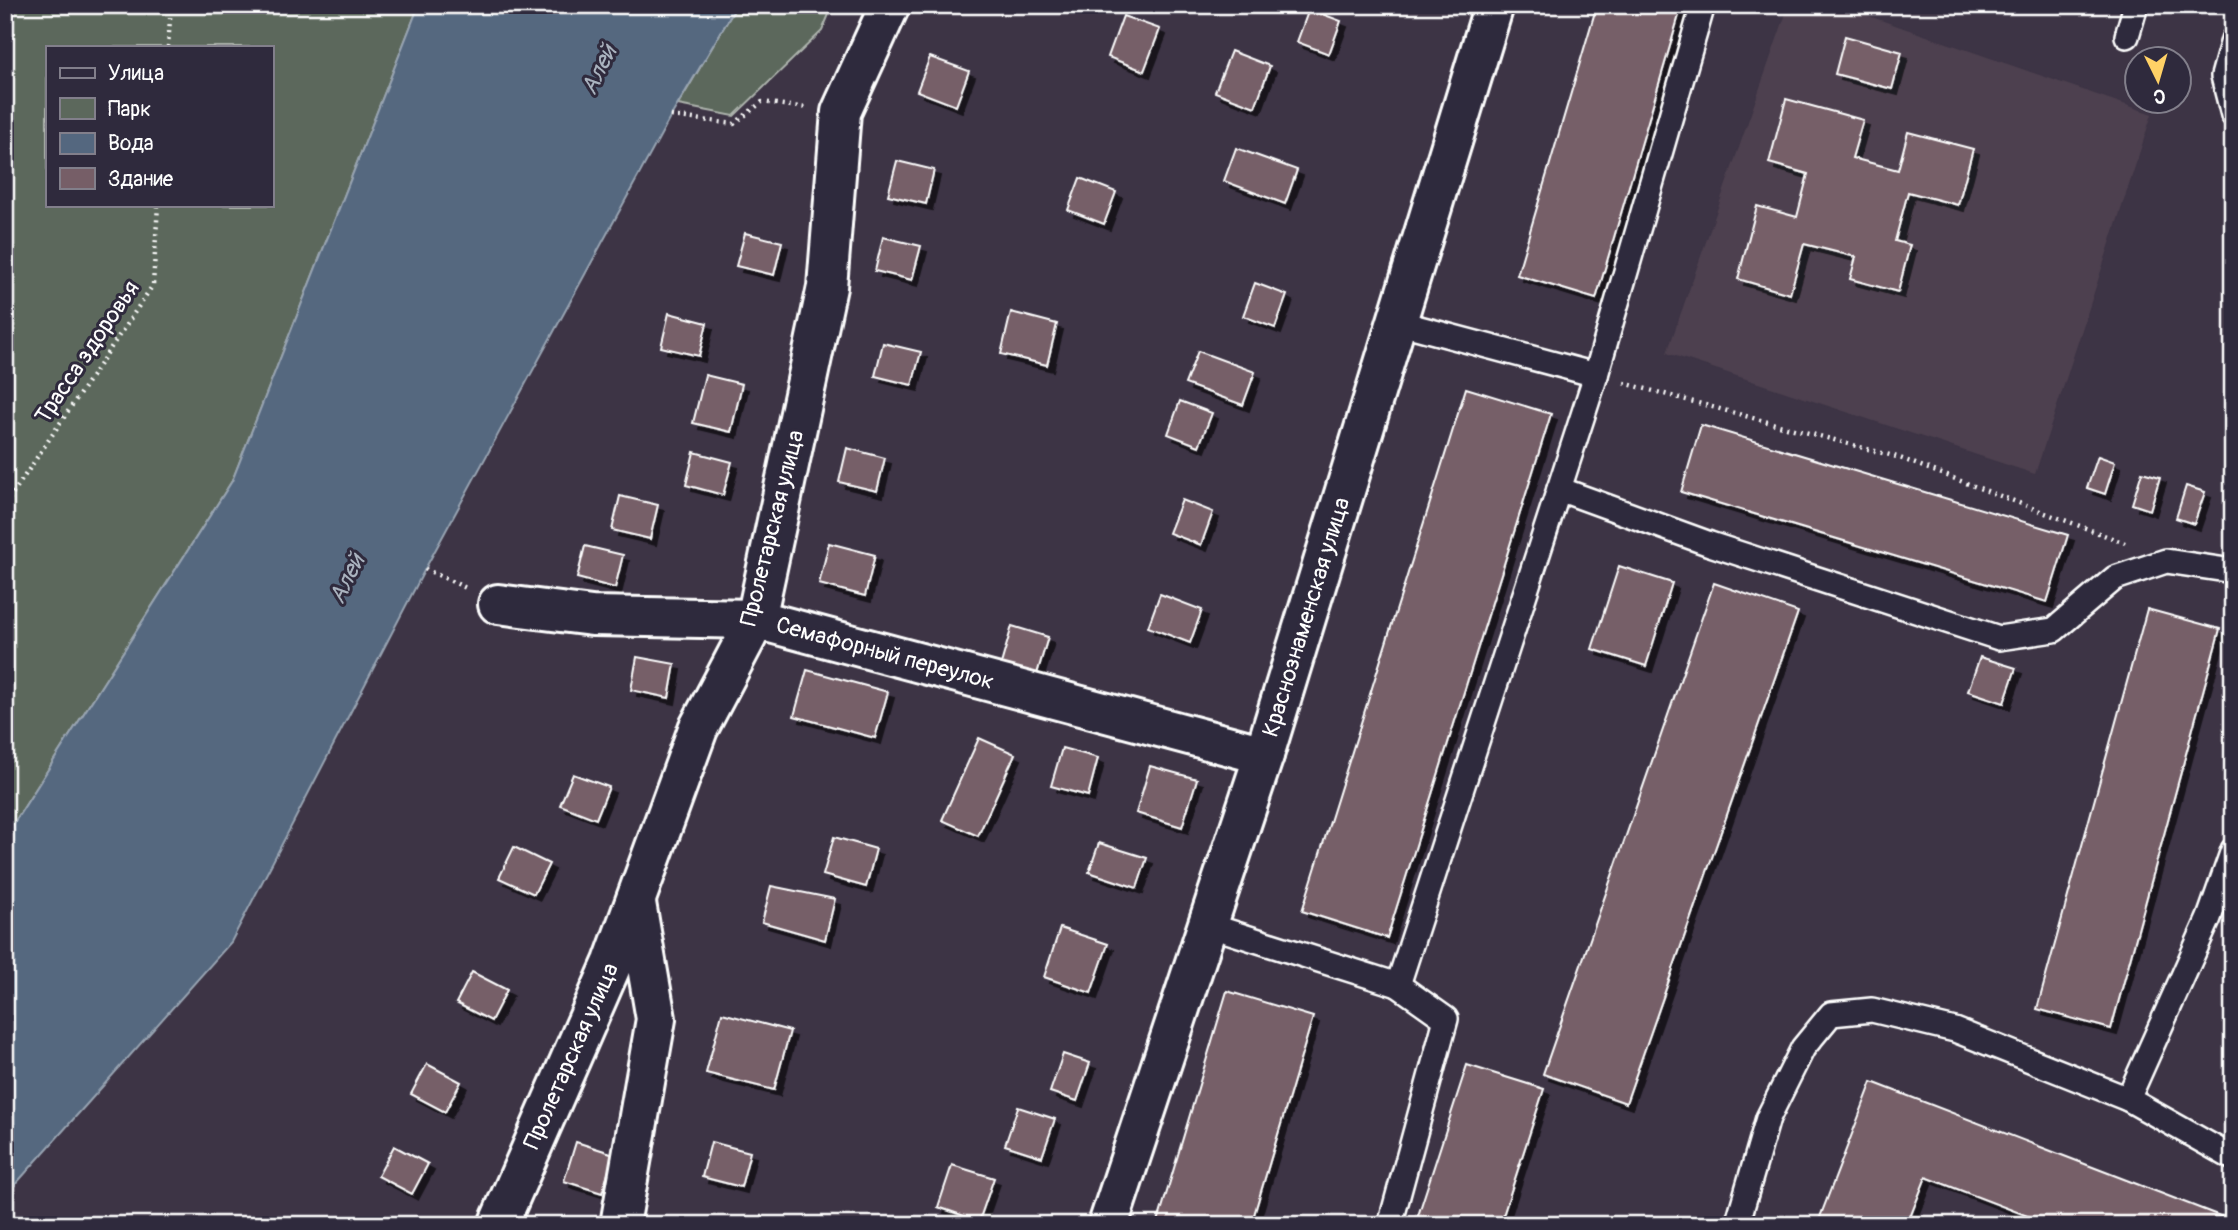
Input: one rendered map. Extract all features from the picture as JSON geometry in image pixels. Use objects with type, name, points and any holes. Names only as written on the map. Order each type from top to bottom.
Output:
[{"type":"street","name":"Пролетарская улица","points":[[498,1225],[613,962],[698,729],[756,619],[827,287],[841,112],[890,5]]},
{"type":"street","name":"Краснознаменская улица","points":[[1108,1225],[1264,755],[1494,5]]},
{"type":"street","name":"Семафорный переулок","points":[[498,604],[592,616],[756,619],[1264,755]]},
{"type":"street","points":[[620,1225],[656,1019],[636,901]]},
{"type":"lane","points":[[1398,985],[1596,376],[1703,5]]},
{"type":"lane","points":[[2127,36],[2136,5]]},
{"type":"lane","points":[[2233,40],[2223,76],[2233,115]]},
{"type":"lane","points":[[1397,322],[1596,376]]},
{"type":"lane","points":[[1559,489],[1710,544],[1999,638],[2054,630],[2115,578],[2166,561],[2233,571]]},
{"type":"lane","points":[[2128,1099],[2208,918],[2233,850]]},
{"type":"lane","points":[[1208,925],[1398,985],[1446,1019],[1390,1225]]},
{"type":"lane","points":[[1737,1225],[1768,1118],[1803,1048],[1831,1014],[1872,1010],[1955,1030],[2128,1099],[2233,1158]]},
{"type":"path","points":[[168,46],[171,5]]},
{"type":"path","points":[[671,116],[733,124],[762,102],[841,112]]},
{"type":"path","name":"Трасса здоровья","points":[[5,505],[153,285],[158,206]]},
{"type":"path","points":[[1596,376],[1897,457],[2178,562]]},
{"type":"shaded area","points":[[1789,5],[1837,5],[2122,104],[2122,116],[2151,116],[2035,474],[1667,353]]},
{"type":"green space","points":[[5,5],[419,5],[232,481],[5,837]]},
{"type":"green space","points":[[737,5],[833,5],[822,31],[734,116],[678,105]]},
{"type":"water","name":"Алей","points":[[419,5],[737,5],[671,116],[425,569],[231,942],[5,1196],[5,837],[232,481]]},
{"type":"building","points":[[1597,5],[1682,5],[1596,299],[1517,275]]},
{"type":"building","points":[[1309,9],[1341,21],[1329,54],[1297,42]]},
{"type":"building","points":[[1123,16],[1160,29],[1144,71],[1108,57]]},
{"type":"building","points":[[1845,36],[1902,52],[1892,89],[1835,74]]},
{"type":"building","points":[[1231,51],[1270,66],[1255,107],[1215,92]]},
{"type":"building","points":[[930,57],[969,71],[956,106],[917,91]]},
{"type":"building","points":[[1786,99],[1863,120],[1852,158],[1898,170],[1908,132],[1973,149],[1958,205],[1908,192],[1895,241],[1910,245],[1898,292],[1850,279],[1856,257],[1804,244],[1790,294],[1738,279],[1757,206],[1797,217],[1808,174],[1769,163]]},
{"type":"building","points":[[1236,148],[1297,170],[1285,204],[1224,181]]},
{"type":"building","points":[[897,161],[934,170],[926,204],[888,195]]},
{"type":"building","points":[[1080,178],[1116,192],[1104,224],[1068,210]]},
{"type":"building","points":[[745,233],[782,242],[774,275],[736,266]]},
{"type":"building","points":[[883,237],[921,246],[912,280],[875,271]]},
{"type":"building","points":[[1255,283],[1287,295],[1275,328],[1243,316]]},
{"type":"building","points":[[1011,312],[1057,324],[1047,365],[1001,354]]},
{"type":"building","points":[[669,313],[707,323],[699,356],[661,347]]},
{"type":"building","points":[[883,343],[921,352],[912,385],[875,376]]},
{"type":"building","points":[[1198,351],[1255,372],[1243,405],[1185,384]]},
{"type":"building","points":[[705,375],[742,384],[731,432],[693,423]]},
{"type":"building","points":[[1466,388],[1551,414],[1387,938],[1302,911]]},
{"type":"building","points":[[1180,401],[1212,413],[1199,446],[1168,434]]},
{"type":"building","points":[[1701,425],[2068,535],[2047,602],[1681,492]]},
{"type":"building","points":[[847,448],[885,458],[877,491],[839,482]]},
{"type":"building","points":[[694,452],[732,462],[723,495],[686,485]]},
{"type":"building","points":[[2098,456],[2115,462],[2105,494],[2087,488]]},
{"type":"building","points":[[2142,472],[2160,477],[2150,510],[2132,504]]},
{"type":"building","points":[[2186,486],[2205,492],[2194,524],[2176,518]]},
{"type":"building","points":[[620,496],[658,505],[650,539],[612,530]]},
{"type":"building","points":[[1182,500],[1213,512],[1201,545],[1169,533]]},
{"type":"building","points":[[829,543],[875,555],[865,596],[819,584]]},
{"type":"building","points":[[585,546],[623,555],[615,588],[577,578]]},
{"type":"building","points":[[1619,566],[1672,583],[1646,666],[1592,649]]},
{"type":"building","points":[[1714,583],[1798,612],[1626,1103],[1543,1074]]},
{"type":"building","points":[[1160,594],[1202,610],[1190,643],[1148,627]]},
{"type":"building","points":[[2147,609],[2220,629],[2111,1029],[2037,1009]]},
{"type":"building","points":[[1012,626],[1048,637],[1037,674],[1001,664]]},
{"type":"building","points":[[637,657],[675,664],[669,698],[631,690]]},
{"type":"building","points":[[1980,657],[2016,668],[2004,703],[1968,691]]},
{"type":"building","points":[[807,670],[888,692],[875,738],[794,716]]},
{"type":"building","points":[[979,738],[1015,754],[978,836],[942,820]]},
{"type":"building","points":[[1062,748],[1098,758],[1088,796],[1051,786]]},
{"type":"building","points":[[1150,766],[1197,779],[1182,827],[1136,813]]},
{"type":"building","points":[[573,774],[609,787],[596,819],[560,805]]},
{"type":"building","points":[[834,837],[876,849],[866,887],[823,875]]},
{"type":"building","points":[[1099,843],[1147,858],[1137,888],[1089,872]]},
{"type":"building","points":[[514,847],[549,864],[534,894],[499,878]]},
{"type":"building","points":[[771,886],[835,899],[825,940],[762,922]]},
{"type":"building","points":[[1060,928],[1108,944],[1091,993],[1044,977]]},
{"type":"building","points":[[472,972],[507,990],[491,1021],[456,1003]]},
{"type":"building","points":[[1227,991],[1313,1017],[1251,1225],[1157,1225]]},
{"type":"building","points":[[722,1013],[790,1031],[774,1090],[706,1073]]},
{"type":"building","points":[[1063,1054],[1090,1063],[1077,1101],[1050,1092]]},
{"type":"building","points":[[427,1064],[461,1082],[445,1112],[411,1094]]},
{"type":"building","points":[[1467,1065],[1544,1089],[1500,1225],[1415,1225]]},
{"type":"building","points":[[1872,1082],[2233,1221],[2233,1225],[2051,1225],[1926,1177],[1907,1225],[1817,1225]]},
{"type":"building","points":[[1018,1107],[1055,1119],[1042,1157],[1005,1145]]},
{"type":"building","points":[[576,1142],[614,1154],[602,1193],[564,1181]]},
{"type":"building","points":[[711,1142],[750,1152],[741,1187],[702,1177]]},
{"type":"building","points":[[394,1146],[428,1164],[412,1194],[378,1176]]},
{"type":"building","points":[[952,1165],[994,1178],[979,1221],[938,1207]]}]
